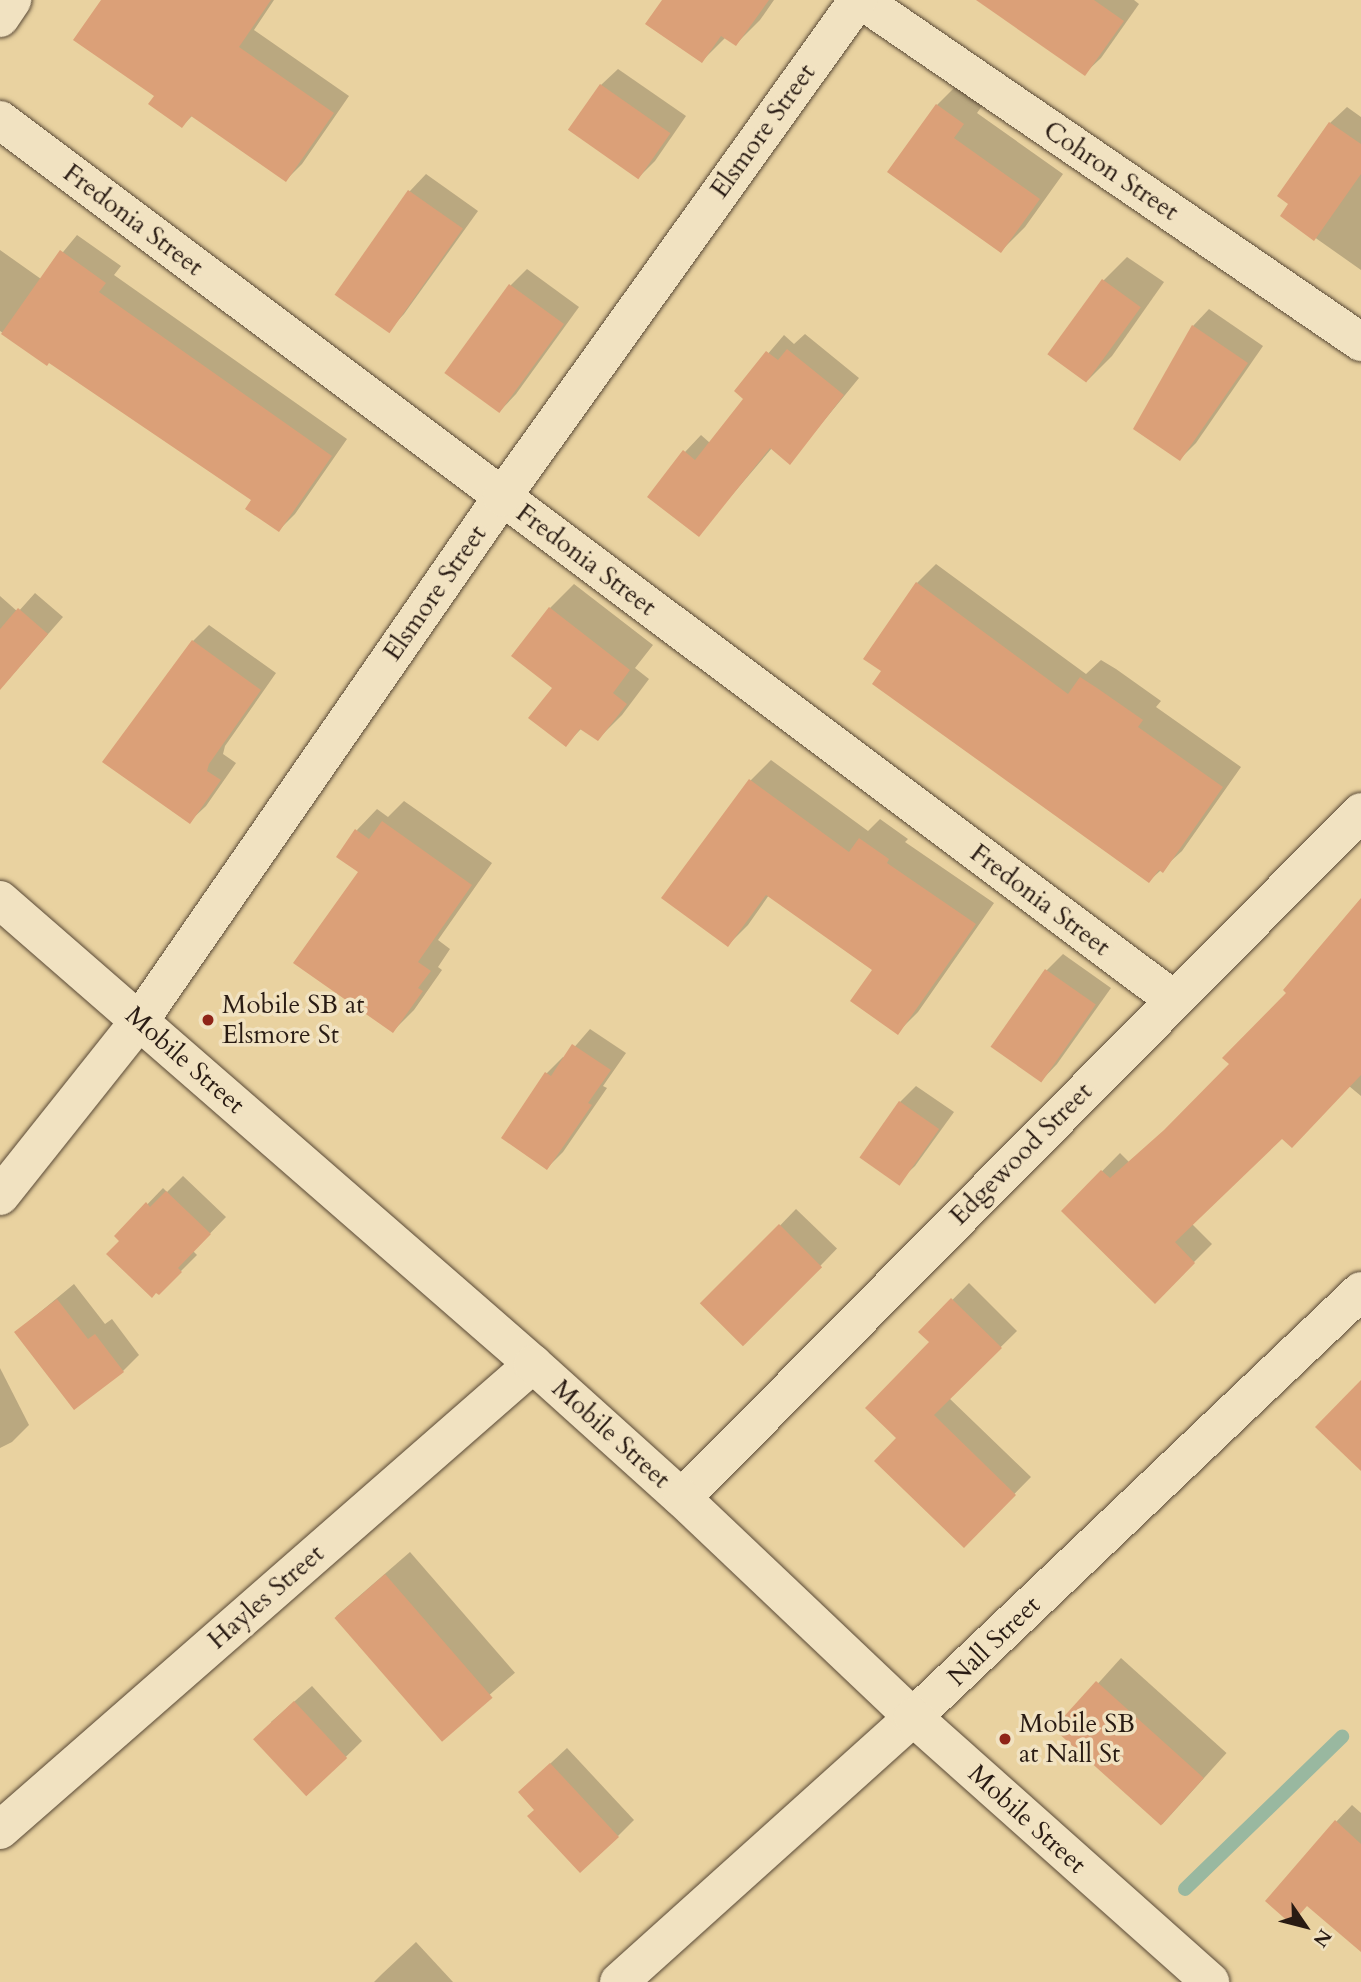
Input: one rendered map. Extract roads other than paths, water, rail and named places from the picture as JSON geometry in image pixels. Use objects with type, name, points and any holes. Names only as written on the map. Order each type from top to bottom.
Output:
[{"type":"street","points":[[0,18],[12,0]]},
{"type":"street","name":"Cohron Street","points":[[859,0],[1361,342]]},
{"type":"street","name":"Elsmore Street","points":[[0,1196],[140,1020],[502,497],[859,0]]},
{"type":"street","name":"Fredonia Street","points":[[0,120],[1173,999]]},
{"type":"street","name":"Edgewood Street","points":[[682,1498],[1361,812]]},
{"type":"street","name":"Mobile Street","points":[[0,900],[533,1364],[682,1498],[913,1717],[1210,1982]]},
{"type":"street","name":"Nall Street","points":[[619,1982],[913,1717],[1361,1291]]},
{"type":"street","name":"Hayles Street","points":[[0,1830],[533,1364]]},
{"type":"waterway","points":[[1185,1889],[1342,1737]]},
{"type":"place","name":"Mobile SB at Elsmore St","points":[[208,1020]]},
{"type":"place","name":"Mobile SB at Nall St","points":[[1005,1739]]}]
